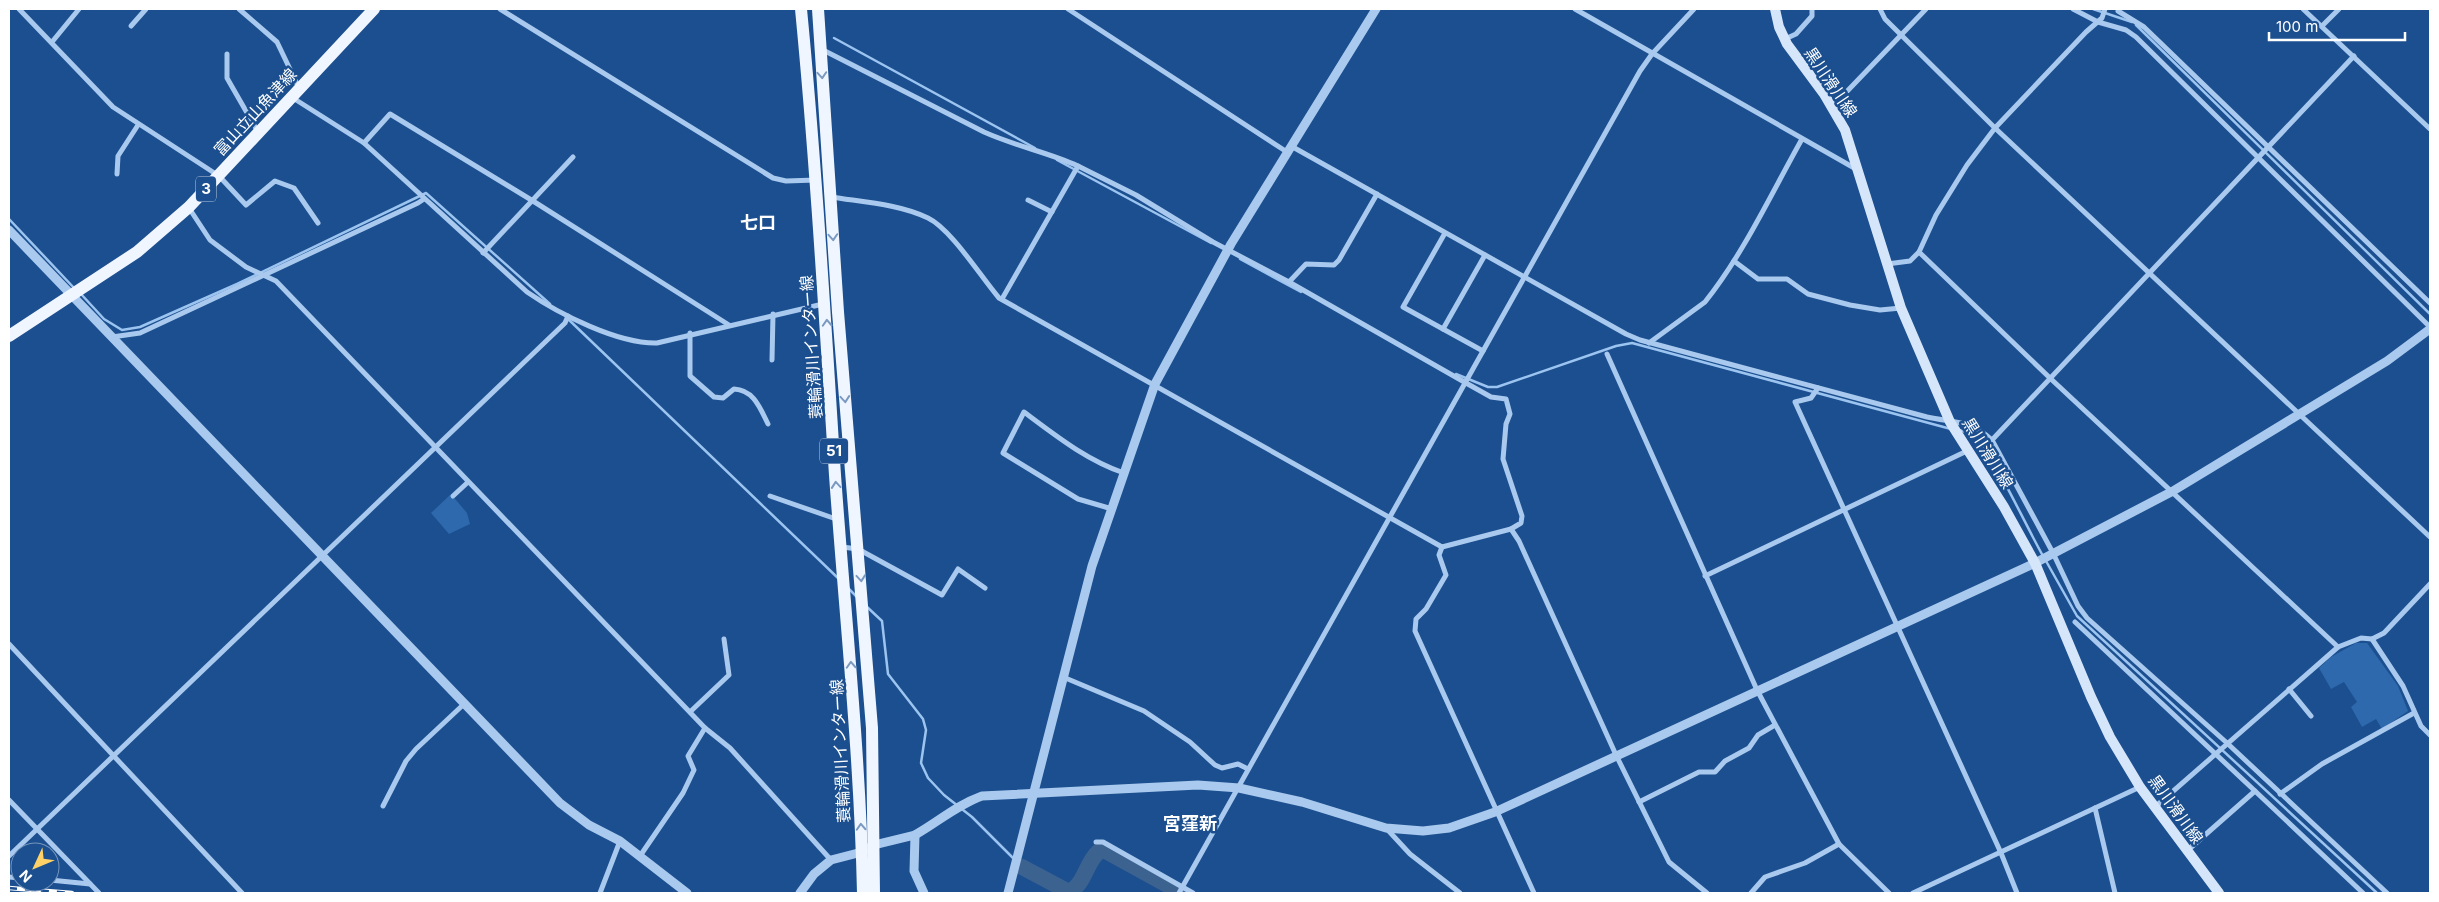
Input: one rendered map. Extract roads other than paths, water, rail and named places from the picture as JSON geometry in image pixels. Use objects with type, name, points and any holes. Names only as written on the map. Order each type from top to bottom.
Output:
[{"type":"main road","name":"富山立山魚津線","points":[[9,336],[137,252],[189,207],[374,9]]},
{"type":"main road","name":"蓑輪滑川インター線","points":[[801,9],[816,180],[824,197],[858,549],[872,728],[874,893]]},
{"type":"main road","name":"蓑輪滑川インター線","points":[[818,9],[826,303],[862,852],[862,893]]},
{"type":"main road","name":"黒川滑川線","points":[[1775,9],[1779,27],[1785,40],[1845,130],[1901,308],[1950,422],[1969,450],[2035,563],[2091,697],[2110,737],[2140,787],[2219,893]]},
{"type":"street","points":[[19,9],[114,107],[138,125],[219,176],[246,205],[275,181],[294,188],[318,223]]},
{"type":"street","points":[[52,42],[79,9]]},
{"type":"street","points":[[131,26],[146,9]]},
{"type":"street","points":[[239,9],[277,42],[295,92],[364,143],[483,253],[527,292],[548,307],[625,338],[644,343],[657,343],[690,333],[826,303]]},
{"type":"street","points":[[500,9],[773,178],[786,182],[816,180]]},
{"type":"street","points":[[1068,9],[1289,149],[1377,194],[1626,334],[1649,343],[1979,428],[1992,440],[2053,553],[2078,606],[2087,618],[2227,744],[2387,893]]},
{"type":"street","points":[[1008,893],[1092,566],[1155,384],[1228,250],[1376,9]]},
{"type":"street","points":[[1574,9],[1858,171]]},
{"type":"street","points":[[1179,893],[1636,80],[1652,54],[1694,9]]},
{"type":"street","points":[[1785,40],[1796,34],[1812,16],[1812,9]]},
{"type":"street","points":[[1880,9],[1885,18],[1901,35],[1995,128],[2430,537]]},
{"type":"street","points":[[1832,108],[1926,9]]},
{"type":"street","points":[[800,893],[814,874],[831,860],[862,852],[874,845],[915,834],[934,824],[964,803],[992,794],[1198,785],[1239,788],[1302,802],[1386,828],[1423,831],[1449,828],[1495,812],[2035,563],[2173,491],[2387,361],[2430,328],[2136,37],[2126,30],[2073,9]]},
{"type":"street","points":[[1887,264],[1910,261],[1919,252],[1936,215],[1995,128],[2100,20],[2104,9]]},
{"type":"street","points":[[2111,9],[2119,10],[2144,27],[2430,303]]},
{"type":"street","points":[[2303,9],[2430,128]]},
{"type":"street","points":[[2322,26],[2339,9]]},
{"type":"street","points":[[820,48],[984,132],[1002,140],[1054,155],[1136,195],[1228,250],[1289,282],[1491,397],[1506,399],[1510,414],[1506,424],[1503,459],[1522,516],[1521,523],[1511,529],[1442,547],[1002,299],[976,272],[948,234],[928,218],[894,207],[824,197]]},
{"type":"street","points":[[227,54],[227,78],[258,132]]},
{"type":"street","points":[[1992,440],[2354,56]]},
{"type":"street","points":[[364,143],[390,114],[730,325]]},
{"type":"street","points":[[117,174],[118,156],[138,125]]},
{"type":"street","points":[[1649,343],[1705,302],[1734,261],[1802,139]]},
{"type":"street","points":[[483,253],[573,157]]},
{"type":"street","points":[[1002,299],[1078,166]]},
{"type":"street","points":[[1289,282],[1306,264],[1334,265],[1339,260],[1377,194]]},
{"type":"street","points":[[110,337],[140,333],[265,276],[424,199]]},
{"type":"street","points":[[1028,200],[1052,212]]},
{"type":"street","points":[[189,207],[210,240],[246,267],[276,281],[436,448],[467,483],[705,728],[730,748],[831,860]]},
{"type":"street","points":[[9,230],[110,337],[189,415],[320,555],[560,803],[589,825],[620,842],[640,856],[687,893]]},
{"type":"street","points":[[1445,232],[1403,307],[1483,351]]},
{"type":"street","points":[[1919,252],[2051,379],[2338,647]]},
{"type":"street","points":[[1443,329],[1484,255]]},
{"type":"street","points":[[1734,261],[1758,279],[1787,279],[1808,294],[1872,309],[1901,308]]},
{"type":"street","points":[[772,360],[773,314]]},
{"type":"street","points":[[9,856],[320,555],[436,448],[565,323],[568,316]]},
{"type":"street","points":[[690,333],[690,376],[714,397],[723,398],[734,389],[742,389],[752,396],[768,424]]},
{"type":"street","points":[[1607,354],[1705,576],[1775,725],[1839,844],[1888,893]]},
{"type":"street","points":[[1818,388],[1811,398],[1795,402],[2001,853],[2017,893]]},
{"type":"street","points":[[1112,509],[1078,499],[1003,453],[1024,412],[1071,446],[1106,467],[1124,473]]},
{"type":"street","points":[[1705,576],[1969,450]]},
{"type":"street","points":[[453,496],[467,483]]},
{"type":"street","points":[[770,496],[839,520]]},
{"type":"street","points":[[1511,529],[1519,541],[1616,755],[1668,862],[1707,893]]},
{"type":"street","points":[[842,546],[858,549],[942,595],[958,569],[985,588]]},
{"type":"street","points":[[1442,547],[1439,555],[1446,575],[1426,609],[1416,619],[1415,631],[1495,812],[1534,893]]},
{"type":"street","points":[[2155,808],[2214,754],[2338,647],[2361,638],[2372,639],[2384,633],[2430,584]]},
{"type":"street","points":[[2075,622],[2363,893]]},
{"type":"street","points":[[690,712],[729,675],[724,639]]},
{"type":"street","points":[[2372,639],[2402,686],[2421,726],[2430,735]]},
{"type":"street","points":[[9,644],[242,893]]},
{"type":"street","points":[[1063,677],[1144,711],[1190,742],[1215,765],[1222,768],[1238,764],[1248,769]]},
{"type":"street","points":[[2289,689],[2311,716]]},
{"type":"street","points":[[383,806],[406,761],[416,749],[464,704]]},
{"type":"street","points":[[2280,794],[2322,764],[2414,713]]},
{"type":"street","points":[[1638,802],[1699,772],[1715,772],[1725,761],[1749,748],[1758,735],[1775,725]]},
{"type":"street","points":[[640,856],[683,793],[694,770],[688,756],[705,728]]},
{"type":"street","points":[[1913,893],[2140,787]]},
{"type":"street","points":[[2188,851],[2255,791]]},
{"type":"street","points":[[9,800],[99,893]]},
{"type":"street","points":[[2095,808],[2115,893]]},
{"type":"street","points":[[1386,828],[1410,854],[1460,893]]},
{"type":"street","points":[[915,834],[914,871],[924,893]]},
{"type":"street","points":[[600,893],[620,842]]},
{"type":"street","points":[[1096,842],[1103,842],[1193,893]]},
{"type":"street","points":[[1751,893],[1765,877],[1806,863],[1839,844]]},
{"type":"street","points":[[60,881],[90,884]]},
{"type":"waterway","points":[[2093,9],[2132,22]]},
{"type":"waterway","points":[[2136,25],[2430,314]]},
{"type":"waterway","points":[[834,38],[1035,148]]},
{"type":"waterway","points":[[1057,160],[1211,243]]},
{"type":"waterway","points":[[81,294],[104,319],[122,330],[140,327],[237,284],[426,193],[550,304]]},
{"type":"waterway","points":[[9,219],[75,289]]},
{"type":"waterway","points":[[1240,259],[1301,292]]},
{"type":"waterway","points":[[567,318],[839,579]]},
{"type":"waterway","points":[[1456,374],[1488,387],[1497,387],[1616,346],[1632,343],[1951,429]]},
{"type":"waterway","points":[[1959,430],[1977,435],[2003,479],[2043,556]]},
{"type":"waterway","points":[[2046,561],[2077,616],[2377,893]]},
{"type":"waterway","points":[[848,588],[857,597]]},
{"type":"waterway","points":[[866,606],[882,621],[888,674],[923,719],[926,730],[921,763],[928,778],[944,795],[972,817],[1014,859]]},
{"type":"waterway","points":[[1022,867],[1069,892],[1083,878],[1092,859],[1102,849],[1182,893]]},
{"type":"railway","points":[[9,888],[72,893]]},
{"type":"district","name":"七口","points":[[758,223]]},
{"type":"district","name":"宮窪新","points":[[1190,824]]}]
